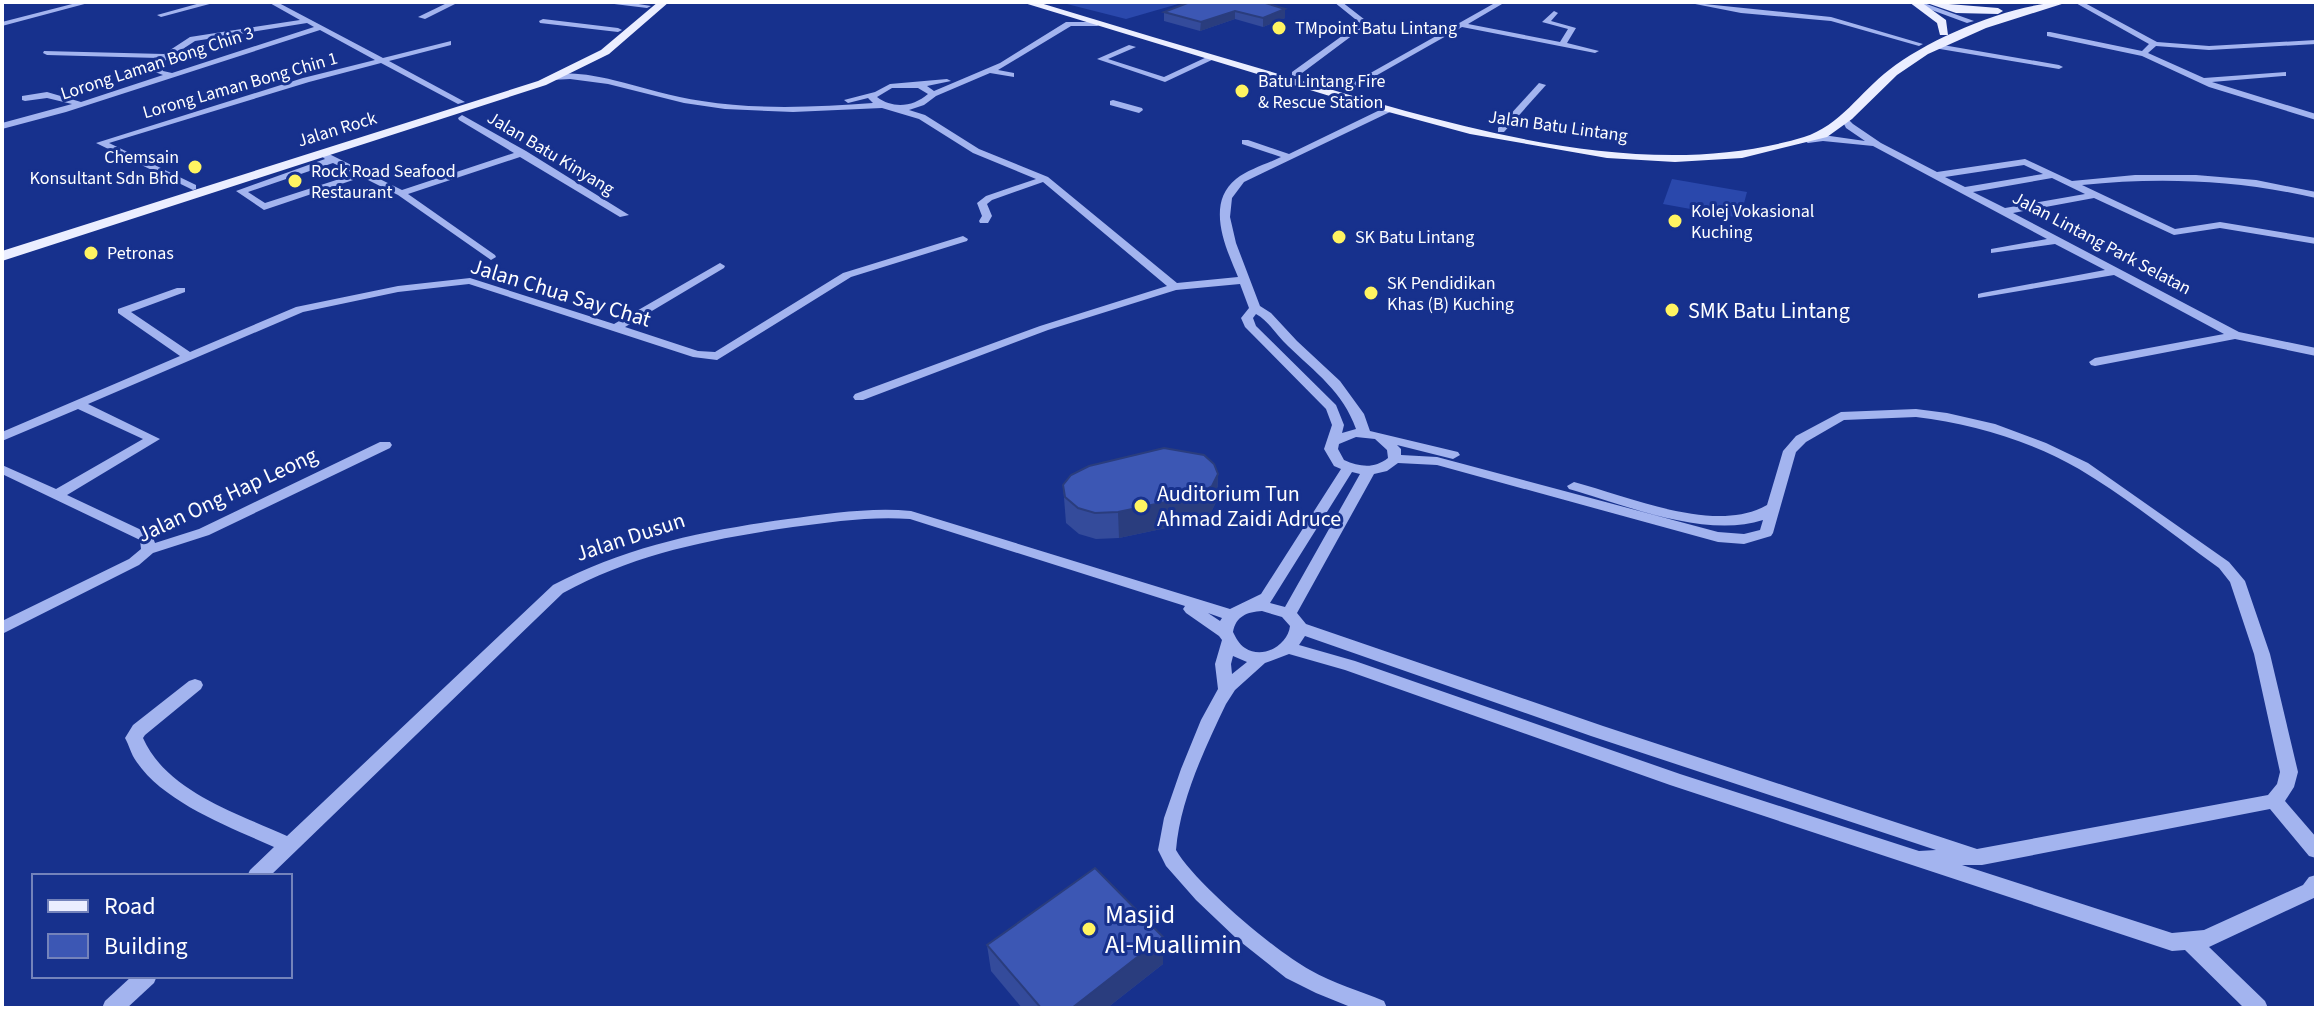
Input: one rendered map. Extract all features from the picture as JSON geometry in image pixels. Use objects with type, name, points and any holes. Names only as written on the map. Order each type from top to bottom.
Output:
[{"type":"main road","name":"Jalan Rock","points":[[2,256],[551,78],[614,46],[664,2]]},
{"type":"main road","name":"Jalan Batu Lintang","points":[[1026,2],[1212,58],[1501,130],[1565,141],[1651,148],[1714,148],[1785,139],[1807,132],[1836,115],[1886,65],[1919,44],[1998,11],[2037,2]]},
{"type":"main road","name":"Jalan Batu Lintang","points":[[1047,2],[1295,74],[1384,107],[1499,137],[1614,153],[1718,155],[1806,140],[1846,120],[1905,63],[1961,34],[2063,2]]},
{"type":"main road","points":[[1914,2],[1942,22],[1944,33]]},
{"type":"main road","points":[[1929,2],[1956,10],[1998,11]]},
{"type":"main road","name":"Jalan Rock","points":[[2,247],[533,80],[565,66],[650,4]]},
{"type":"main road","points":[[1961,34],[1975,21],[2011,16]]},
{"type":"main road","points":[[1352,94],[1361,108],[1358,115]]},
{"type":"main road","points":[[1384,107],[1441,115]]},
{"type":"street","points":[[56,2],[70,7]]},
{"type":"street","points":[[2,24],[88,2]]},
{"type":"street","points":[[161,15],[213,2]]},
{"type":"street","points":[[272,2],[461,102]]},
{"type":"street","points":[[422,17],[455,2]]},
{"type":"street","points":[[602,2],[650,4]]},
{"type":"street","points":[[1295,74],[1365,23],[1338,2]]},
{"type":"street","points":[[1352,94],[1498,4],[1494,2]]},
{"type":"street","points":[[1689,2],[1741,11],[1831,19],[1919,44]]},
{"type":"street","points":[[1914,2],[1975,21]]},
{"type":"street","points":[[1929,2],[1975,21]]},
{"type":"street","points":[[2078,2],[2155,44],[2209,48],[2316,42]]},
{"type":"street","points":[[593,58],[588,69],[600,75],[715,98],[815,103],[874,94],[890,86],[920,85],[958,78],[993,63],[1056,22],[1061,16],[1059,12]]},
{"type":"street","points":[[1554,13],[1546,22],[1572,30],[1561,46]]},
{"type":"street","points":[[47,53],[163,56],[193,39],[307,21]]},
{"type":"street","points":[[543,21],[618,30]]},
{"type":"street","points":[[551,78],[576,77],[691,102],[733,107],[802,110],[920,104],[933,94],[991,71],[1069,24],[1097,24]]},
{"type":"street","points":[[1462,25],[1595,51]]},
{"type":"street","name":"Lorong Laman Bong Chin 3","points":[[2,126],[320,28]]},
{"type":"street","points":[[2050,34],[2144,54],[2202,81],[2316,117]]},
{"type":"street","name":"Lorong Laman Bong Chin 1","points":[[193,187],[101,143],[306,80],[385,62],[448,43]]},
{"type":"street","points":[[2144,54],[2147,48],[2155,44]]},
{"type":"street","points":[[1937,46],[2059,67]]},
{"type":"street","points":[[1132,47],[1101,59],[1165,80],[1212,58]]},
{"type":"street","points":[[163,56],[158,69],[171,75]]},
{"type":"street","points":[[991,71],[1011,75]]},
{"type":"street","points":[[2202,81],[2283,74]]},
{"type":"street","points":[[920,85],[933,94]]},
{"type":"street","points":[[1501,130],[1542,85]]},
{"type":"street","points":[[874,94],[874,100],[922,117],[976,151],[1045,179],[1175,287]]},
{"type":"street","points":[[25,98],[47,95],[80,104]]},
{"type":"street","points":[[1113,103],[1139,110]]},
{"type":"street","points":[[920,104],[922,117]]},
{"type":"street","points":[[1364,433],[1359,416],[1341,389],[1267,315],[1255,308],[1226,224],[1225,203],[1241,180],[1297,150],[1316,135],[1358,115],[1384,107]]},
{"type":"street","points":[[1297,150],[1327,138],[1384,107]]},
{"type":"street","name":"Jalan Batu Kinyang","points":[[462,118],[624,215]]},
{"type":"street","points":[[1846,120],[1849,126],[1878,145]]},
{"type":"street","points":[[1316,135],[1327,138]]},
{"type":"street","points":[[1806,140],[1823,138],[1878,145]]},
{"type":"street","points":[[1245,142],[1287,156]]},
{"type":"street","name":"Jalan Lintang Park Selatan","points":[[1878,145],[2235,335],[2316,352]]},
{"type":"street","points":[[320,153],[401,193],[491,257]]},
{"type":"street","points":[[401,193],[523,153]]},
{"type":"street","points":[[334,159],[241,191],[264,207],[363,174]]},
{"type":"street","points":[[1938,175],[2017,161],[2056,175],[2174,232],[2220,225],[2316,241]]},
{"type":"street","points":[[1966,190],[2056,175]]},
{"type":"street","points":[[2072,183],[2127,176],[2187,176],[2316,195]]},
{"type":"street","points":[[984,221],[987,216],[982,203],[989,198],[1045,179]]},
{"type":"street","points":[[2006,211],[2096,195]]},
{"type":"street","name":"Jalan Chua Say Chat","points":[[2,437],[322,302],[470,281],[697,354],[717,356],[847,275],[963,239]]},
{"type":"street","points":[[1995,251],[2058,240]]},
{"type":"street","points":[[615,328],[720,266]]},
{"type":"street","points":[[1982,296],[2117,271]]},
{"type":"street","points":[[859,397],[1044,328],[1175,287],[1245,280]]},
{"type":"street","points":[[181,290],[122,311],[188,356]]},
{"type":"street","points":[[1255,308],[1247,318],[1251,327],[1332,408],[1338,425],[1333,456],[1349,467],[1369,471],[1386,467],[1395,459],[1437,461],[1718,537],[1760,536],[1771,526],[1790,451],[1809,432],[1841,416],[1903,412],[1947,417],[1990,427],[2083,466],[2224,565],[2237,581],[2262,654],[2289,772],[2285,787],[2274,801],[1982,857],[1922,858]]},
{"type":"street","points":[[2095,362],[2235,335]]},
{"type":"street","points":[[56,495],[153,439],[77,404]]},
{"type":"street","points":[[1333,442],[1345,435],[1364,433],[1379,436],[1694,517],[1737,523],[1755,520],[1776,505]]},
{"type":"street","points":[[1379,436],[1394,449],[1395,459]]},
{"type":"street","name":"Jalan Ong Hap Leong","points":[[2,628],[134,562],[148,550],[204,532],[385,445]]},
{"type":"street","points":[[1166,596],[1232,615],[1266,598],[1349,467]]},
{"type":"street","points":[[2,469],[147,538],[148,550]]},
{"type":"street","points":[[1291,649],[1298,635],[1293,621],[1369,471]]},
{"type":"street","name":"Jalan Dusun","points":[[259,874],[558,589],[580,576],[671,543],[873,512],[911,515],[1166,596]]},
{"type":"street","points":[[1166,596],[1203,615],[1248,655],[1261,657],[1291,649],[1349,665],[1676,780],[2172,942],[2206,939],[2310,891],[2316,883]]},
{"type":"street","points":[[1252,606],[1271,607],[1293,621],[1688,761],[1982,857]]},
{"type":"street","points":[[1232,615],[1223,664],[1226,688],[1186,780],[1168,839],[1171,862],[1239,928],[1294,972],[1377,1008]]},
{"type":"street","points":[[1226,688],[1248,674],[1261,657]]},
{"type":"street","points":[[195,685],[139,730],[134,738],[137,750],[172,785],[213,809],[290,846]]},
{"type":"street","points":[[1676,780],[1686,773],[1688,761]]},
{"type":"street","points":[[2274,801],[2316,850]]},
{"type":"street","points":[[2191,942],[2258,1008]]},
{"type":"street","points":[[112,1008],[145,978]]},
{"type":"shaded area","points":[[1059,2],[1185,2],[1126,19]]},
{"type":"shaded area","points":[[1672,179],[1747,192],[1740,218],[1663,204]]},
{"type":"building","points":[[1190,2],[1262,2],[1285,9],[1263,18],[1235,11],[1201,22],[1164,12]]},
{"type":"building","points":[[1164,448],[1204,455],[1214,464],[1218,474],[1212,486],[1194,496],[1118,512],[1095,513],[1078,508],[1065,497],[1063,485],[1071,475],[1089,466]]},
{"type":"building","name":"Masjid Al-Muallimin","points":[[1095,868],[1163,937],[1072,1008],[1041,1008],[987,945]]},
{"type":"place","name":"TMpoint Batu Lintang","points":[[1279,28]]},
{"type":"place","name":"Batu Lintang Fire & Rescue Station","points":[[1242,91]]},
{"type":"place","name":"Chemsain Konsultant Sdn Bhd","points":[[195,167]]},
{"type":"place","name":"Rock Road Seafood Restaurant","points":[[295,181]]},
{"type":"place","name":"Kolej Vokasional Kuching","points":[[1675,221]]},
{"type":"place","name":"SK Batu Lintang","points":[[1339,237]]},
{"type":"place","name":"Petronas","points":[[91,253]]},
{"type":"place","name":"SK Pendidikan Khas (B) Kuching","points":[[1371,293]]},
{"type":"place","name":"SMK Batu Lintang","points":[[1672,310]]},
{"type":"place","name":"Auditorium Tun Ahmad Zaidi Adruce","points":[[1141,506]]},
{"type":"place","name":"Masjid Al-Muallimin","points":[[1089,929]]}]
